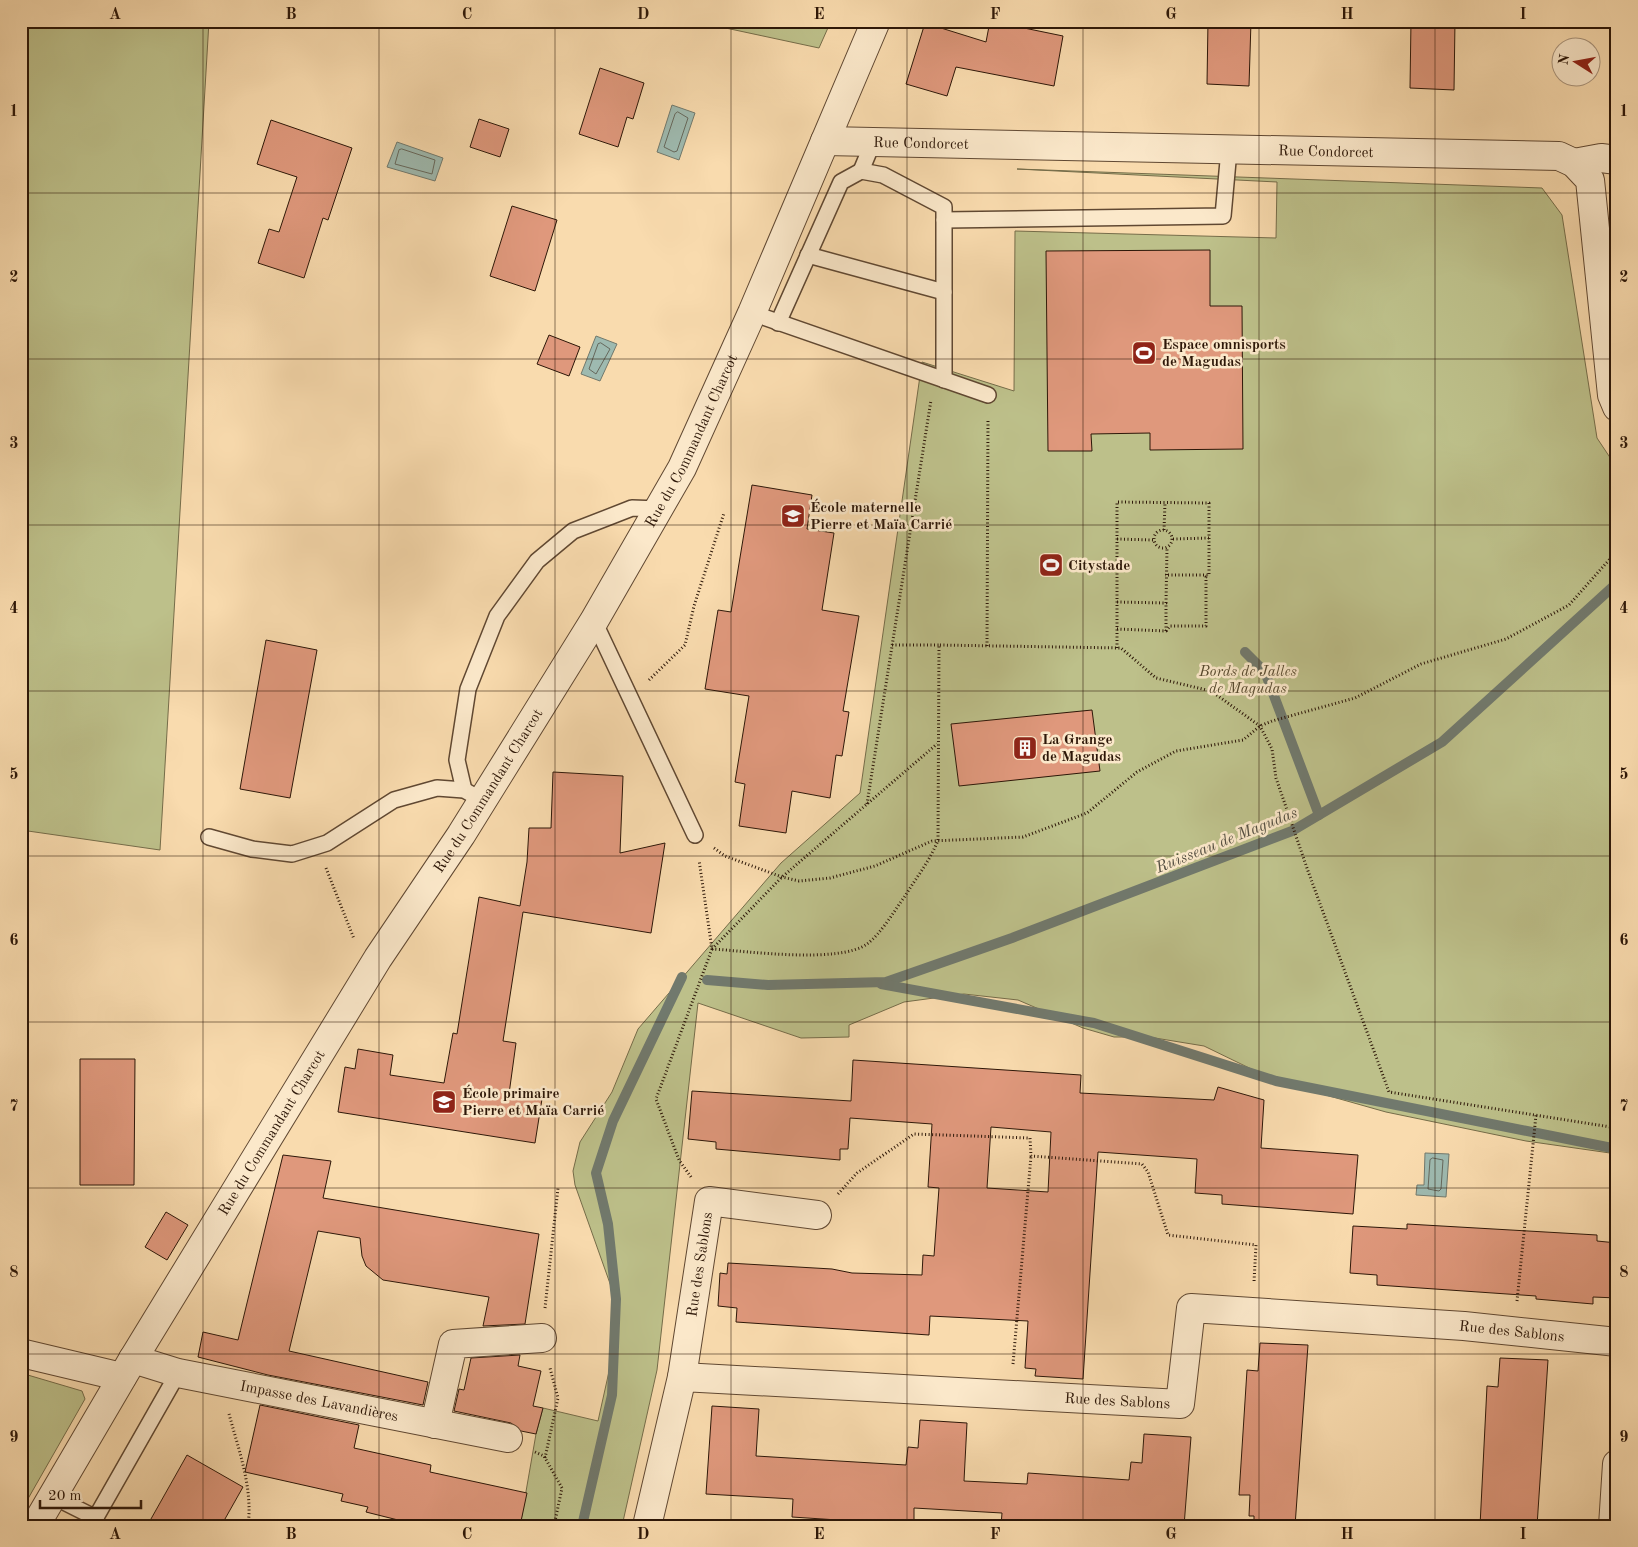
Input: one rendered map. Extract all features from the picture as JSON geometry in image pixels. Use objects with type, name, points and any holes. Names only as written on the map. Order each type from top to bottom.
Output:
[{"type":"street","name":"Rue du Commandant Charcot","points":[[35,1526],[128,1368],[378,958],[473,795],[594,621],[682,468],[752,313],[876,21]]},
{"type":"street","name":"Rue Condorcet","points":[[825,141],[1559,156],[1574,163]]},
{"type":"street","points":[[1574,163],[1601,158],[1617,160]]},
{"type":"street","points":[[1574,163],[1590,180],[1612,394],[1617,407]]},
{"type":"street","name":"Rue des Sablons","points":[[647,1526],[682,1376],[709,1201],[818,1215]]},
{"type":"street","name":"Rue des Sablons","points":[[682,1376],[1180,1404],[1191,1308],[1514,1331],[1617,1342]]},
{"type":"street","points":[[435,1424],[453,1344],[542,1338]]},
{"type":"street","name":"Impasse des Lavandières","points":[[21,1353],[178,1373],[508,1438]]},
{"type":"street","points":[[1613,1526],[1617,1464]]},
{"type":"lane","points":[[861,172],[873,142]]},
{"type":"lane","points":[[944,220],[1223,216],[1229,150]]},
{"type":"lane","points":[[778,322],[841,182],[861,172],[883,175],[944,208],[944,292],[939,378]]},
{"type":"lane","points":[[808,255],[944,292]]},
{"type":"lane","points":[[752,313],[988,395]]},
{"type":"lane","points":[[473,795],[457,760],[468,689],[497,616],[537,561],[573,531],[632,508],[659,508]]},
{"type":"lane","points":[[594,621],[695,835]]},
{"type":"lane","points":[[209,837],[252,849],[292,854],[326,843],[394,800],[436,788],[473,795]]},
{"type":"lane","points":[[52,1496],[93,1522],[178,1373]]},
{"type":"path","points":[[867,804],[892,645],[939,378]]},
{"type":"path","points":[[987,646],[988,395]]},
{"type":"path","points":[[1117,648],[1117,502],[1209,503],[1209,575],[1206,577],[1206,626],[1170,626],[1166,631]]},
{"type":"path","points":[[1164,530],[1165,503]]},
{"type":"path","points":[[630,698],[686,645],[694,606],[724,513]]},
{"type":"path","points":[[1154,540],[1159,530],[1170,533],[1173,539]]},
{"type":"path","points":[[1173,539],[1209,538]]},
{"type":"path","points":[[1117,539],[1154,540]]},
{"type":"path","points":[[1166,631],[1165,575],[1167,548],[1173,539]]},
{"type":"path","points":[[1154,540],[1158,548],[1167,548]]},
{"type":"path","points":[[695,835],[725,856],[782,878],[799,881],[830,878],[875,866],[938,840],[1023,837],[1087,813],[1137,772],[1176,751],[1243,740],[1260,726],[1272,720],[1355,698],[1421,664],[1506,639],[1570,605],[1617,551]]},
{"type":"path","points":[[1165,575],[1209,575]]},
{"type":"path","points":[[1117,602],[1166,603]]},
{"type":"path","points":[[1117,629],[1166,631]]},
{"type":"path","points":[[892,645],[1121,648],[1156,678],[1211,691],[1260,726],[1272,749],[1276,778],[1389,1092],[1536,1117],[1617,1128]]},
{"type":"path","points":[[712,949],[821,955],[847,953],[867,944],[892,914],[933,853],[938,840],[938,645]]},
{"type":"path","points":[[709,1201],[679,1160],[656,1099],[712,949],[782,878],[938,744]]},
{"type":"path","points":[[695,835],[712,949]]},
{"type":"path","points":[[317,846],[357,945],[378,958]]},
{"type":"path","points":[[1514,1331],[1536,1117]]},
{"type":"path","points":[[818,1215],[857,1173],[914,1134],[1030,1138],[1031,1156],[1010,1394]]},
{"type":"path","points":[[1031,1156],[1142,1164],[1148,1172],[1168,1235],[1256,1245],[1253,1312]]},
{"type":"path","points":[[222,1382],[248,1486],[250,1509],[248,1526]]},
{"type":"path","points":[[508,1438],[544,1456],[562,1488],[554,1526]]},
{"type":"green space","points":[[21,21],[209,21],[160,850],[21,830]]},
{"type":"green space","points":[[693,21],[831,21],[819,48]]},
{"type":"green space","name":"Bords de Jalles de Magudas","points":[[1017,169],[1542,188],[1562,215],[1597,438],[1617,468],[1617,1154],[1526,1141],[1386,1112],[1276,1081],[1204,1046],[1149,1037],[1114,1037],[1083,1028],[1018,1000],[964,994],[904,1002],[849,1025],[849,1037],[801,1038],[698,1003],[657,1370],[622,1526],[520,1526],[536,1434],[543,1408],[598,1421],[612,1358],[618,1306],[575,1185],[573,1171],[580,1142],[612,1092],[638,1029],[781,863],[860,793],[922,362],[1014,391],[1015,231],[1276,238],[1277,182]]},
{"type":"green space","points":[[21,1373],[82,1391],[85,1399],[21,1511]]},
{"type":"water","points":[[672,105],[695,113],[679,160],[657,152]]},
{"type":"water","points":[[397,142],[443,158],[435,181],[387,167]]},
{"type":"water","points":[[596,336],[617,344],[600,381],[581,374]]},
{"type":"water","points":[[1425,1153],[1449,1154],[1446,1197],[1416,1195],[1417,1185],[1424,1185]]},
{"type":"building","points":[[990,21],[1063,36],[1054,86],[956,67],[947,96],[906,84],[925,23],[986,42]]},
{"type":"building","points":[[1208,21],[1251,21],[1249,86],[1207,84]]},
{"type":"building","points":[[1411,21],[1455,21],[1454,90],[1410,88]]},
{"type":"building","points":[[600,68],[644,83],[633,119],[627,117],[618,147],[579,134]]},
{"type":"building","points":[[479,119],[509,129],[500,157],[470,147]]},
{"type":"building","points":[[271,120],[352,148],[328,220],[323,218],[304,278],[258,263],[269,229],[279,232],[297,177],[257,164]]},
{"type":"building","points":[[512,206],[557,220],[535,291],[490,276]]},
{"type":"building","name":"Espace omnisports de Magudas","points":[[1210,250],[1210,306],[1242,306],[1243,449],[1150,450],[1150,433],[1091,434],[1092,451],[1048,451],[1046,251]]},
{"type":"building","points":[[549,335],[580,347],[569,376],[537,364]]},
{"type":"building","points":[[752,485],[812,495],[807,529],[834,533],[822,610],[859,616],[843,711],[849,712],[842,756],[836,755],[830,798],[792,791],[786,833],[739,826],[745,784],[735,782],[749,696],[705,689],[718,610],[731,612]]},
{"type":"building","points":[[266,640],[317,650],[290,798],[240,789]]},
{"type":"building","name":"La Grange de Magudas","points":[[1092,710],[1100,771],[959,786],[951,724]]},
{"type":"building","points":[[553,772],[623,776],[620,853],[665,843],[651,933],[523,912],[503,1041],[516,1043],[509,1094],[542,1099],[535,1143],[338,1112],[345,1067],[355,1069],[358,1049],[393,1055],[390,1075],[444,1083],[453,1033],[457,1034],[479,897],[520,906],[527,862],[529,828],[551,828]]},
{"type":"building","points":[[80,1059],[135,1059],[134,1185],[80,1185]]},
{"type":"building","points":[[853,1060],[1081,1075],[1080,1093],[1214,1100],[1218,1087],[1264,1100],[1261,1148],[1358,1155],[1353,1214],[1222,1204],[1222,1195],[1195,1193],[1197,1159],[1098,1152],[1083,1379],[1035,1376],[1036,1369],[1025,1368],[1028,1321],[930,1316],[929,1335],[736,1322],[737,1308],[718,1306],[720,1273],[727,1274],[728,1263],[832,1269],[852,1273],[922,1275],[923,1255],[934,1256],[939,1188],[928,1187],[932,1124],[850,1118],[848,1149],[840,1149],[840,1160],[716,1149],[716,1142],[688,1139],[692,1091],[851,1101]],"holes":[[[991,1127],[1051,1132],[1048,1192],[987,1188]]]},
{"type":"building","points":[[283,1155],[331,1161],[323,1198],[539,1234],[525,1324],[483,1326],[489,1297],[383,1280],[366,1266],[362,1256],[360,1238],[318,1231],[289,1351],[428,1382],[423,1405],[268,1375],[198,1357],[203,1332],[238,1340]]},
{"type":"building","points":[[166,1212],[188,1225],[167,1260],[145,1247]]},
{"type":"building","points":[[1407,1224],[1597,1235],[1597,1241],[1617,1243],[1617,1298],[1593,1297],[1593,1304],[1536,1299],[1536,1296],[1377,1285],[1377,1275],[1350,1273],[1353,1226],[1407,1229]]},
{"type":"building","points":[[1260,1343],[1308,1345],[1295,1526],[1254,1526],[1254,1516],[1249,1516],[1250,1495],[1239,1495],[1247,1370],[1258,1371]]},
{"type":"building","points":[[520,1355],[518,1366],[541,1371],[533,1406],[543,1408],[536,1434],[521,1431],[511,1423],[454,1411],[459,1389],[464,1390],[471,1358]]},
{"type":"building","points":[[1500,1358],[1548,1360],[1537,1526],[1480,1526],[1487,1386],[1498,1387]]},
{"type":"building","points":[[260,1405],[359,1425],[354,1448],[431,1465],[430,1472],[527,1493],[520,1526],[422,1526],[366,1512],[368,1507],[341,1501],[343,1494],[245,1472]]},
{"type":"building","points":[[712,1406],[759,1409],[756,1456],[906,1465],[908,1447],[918,1448],[920,1420],[967,1423],[964,1481],[1027,1484],[1028,1473],[1129,1480],[1131,1462],[1142,1463],[1144,1434],[1191,1437],[1184,1526],[1001,1526],[1002,1513],[914,1508],[914,1525],[792,1517],[793,1499],[706,1494]]},
{"type":"building","points":[[187,1455],[243,1487],[221,1526],[147,1526]]},
{"type":"waterway","name":"Ruisseau de Magudas","points":[[707,980],[768,985],[886,982],[1012,938],[1292,831],[1442,742],[1617,583]]},
{"type":"waterway","points":[[1245,652],[1265,672],[1319,815]]},
{"type":"waterway","name":"Ruisseau de Magudas","points":[[582,1526],[612,1395],[616,1299],[608,1224],[596,1173],[613,1121],[682,977]]},
{"type":"waterway","name":"Ruisseau de Magudas","points":[[881,984],[1094,1023],[1276,1081],[1617,1149]]},
{"type":"place","name":"Espace omnisports de Magudas","points":[[1144,353]]},
{"type":"place","name":"École maternelle Pierre et Maïa Carrié","points":[[793,516]]},
{"type":"place","name":"Citystade","points":[[1051,565]]},
{"type":"place","name":"La Grange de Magudas","points":[[1025,748]]},
{"type":"place","name":"École primaire Pierre et Maïa Carrié","points":[[444,1102]]}]
